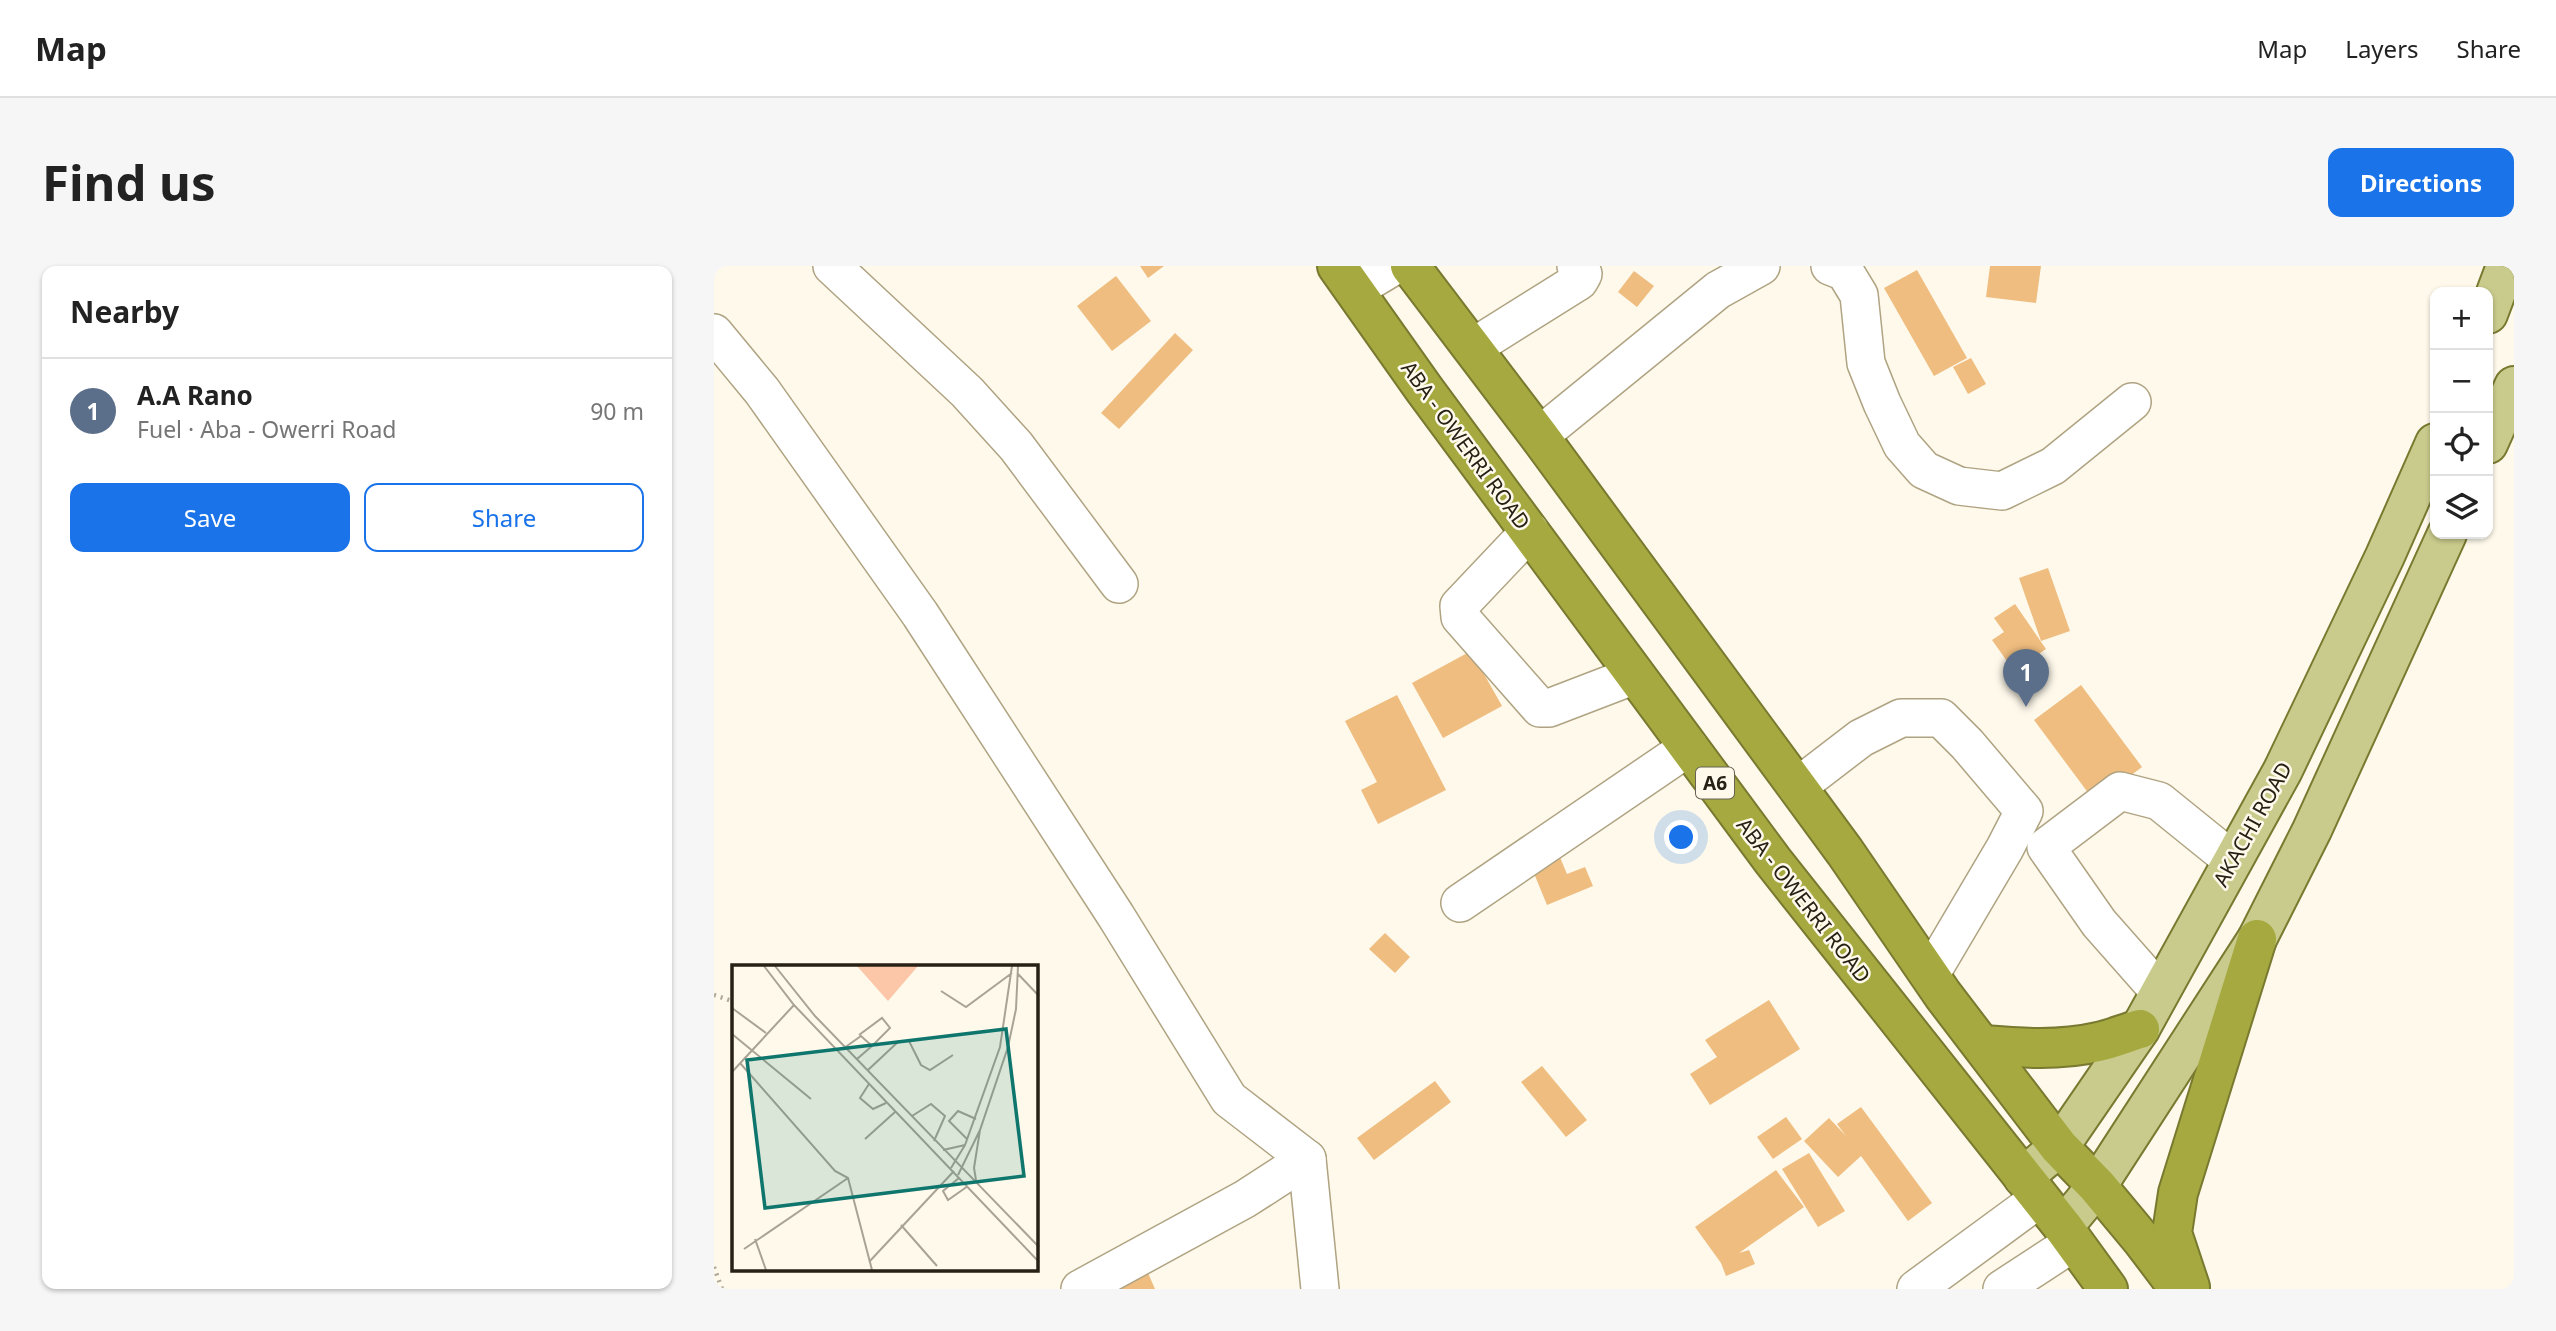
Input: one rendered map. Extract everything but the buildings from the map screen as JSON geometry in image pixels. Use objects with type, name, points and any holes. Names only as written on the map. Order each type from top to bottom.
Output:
[{"type":"highway","points":[[1410,266],[1539,436],[1845,852],[1982,1045],[2059,1147],[2097,1186],[2179,1289]]},
{"type":"highway","name":"ABA - OWERRI ROAD","points":[[1346,278],[1773,861],[2069,1235],[2108,1289]]},
{"type":"highway","points":[[2190,1289],[2172,1233],[2178,1193],[2256,939]]},
{"type":"highway","points":[[1982,1045],[2040,1049],[2072,1046],[2101,1042],[2140,1029]]},
{"type":"main road","points":[[2493,301],[2506,266]]},
{"type":"main road","points":[[2493,433],[2514,386]]},
{"type":"main road","name":"AKACHI ROAD","points":[[2031,1188],[2140,1029],[2283,770],[2385,556],[2430,454]]},
{"type":"main road","points":[[2069,1235],[2097,1186],[2256,939],[2312,830],[2445,539]]},
{"type":"street","points":[[832,266],[967,392],[992,419],[1016,446],[1119,584]]},
{"type":"street","points":[[1346,278],[1394,266]]},
{"type":"street","points":[[1539,436],[1718,290],[1761,266]]},
{"type":"street","points":[[1830,266],[1845,272],[1859,295],[1866,363],[1902,445],[1924,470],[1959,486],[2002,491],[2053,466],[2132,402]]},
{"type":"street","points":[[1472,348],[1579,281],[1584,269]]},
{"type":"street","points":[[714,333],[762,391],[920,614],[1116,916],[1229,1099],[1307,1159],[1320,1289]]},
{"type":"street","points":[[1530,531],[1459,606],[1460,617],[1540,708],[1549,708],[1635,674]]},
{"type":"street","points":[[1797,787],[1861,738],[1900,718],[1941,718],[2024,811],[2099,923],[2159,991]]},
{"type":"street","points":[[1460,904],[1689,747]]},
{"type":"street","points":[[2046,847],[2120,792],[2159,801],[2232,860]]},
{"type":"street","points":[[1930,975],[2006,848],[2024,811]]},
{"type":"street","points":[[1080,1289],[1245,1199],[1307,1159]]},
{"type":"street","points":[[1916,1289],[2031,1188]]},
{"type":"street","points":[[2002,1289],[2069,1235]]},
{"type":"path","points":[[714,995],[732,1002]]},
{"type":"path","points":[[714,1267],[722,1289]]},
{"type":"place","name":"A.A Rano","points":[[2026,707]]}]
